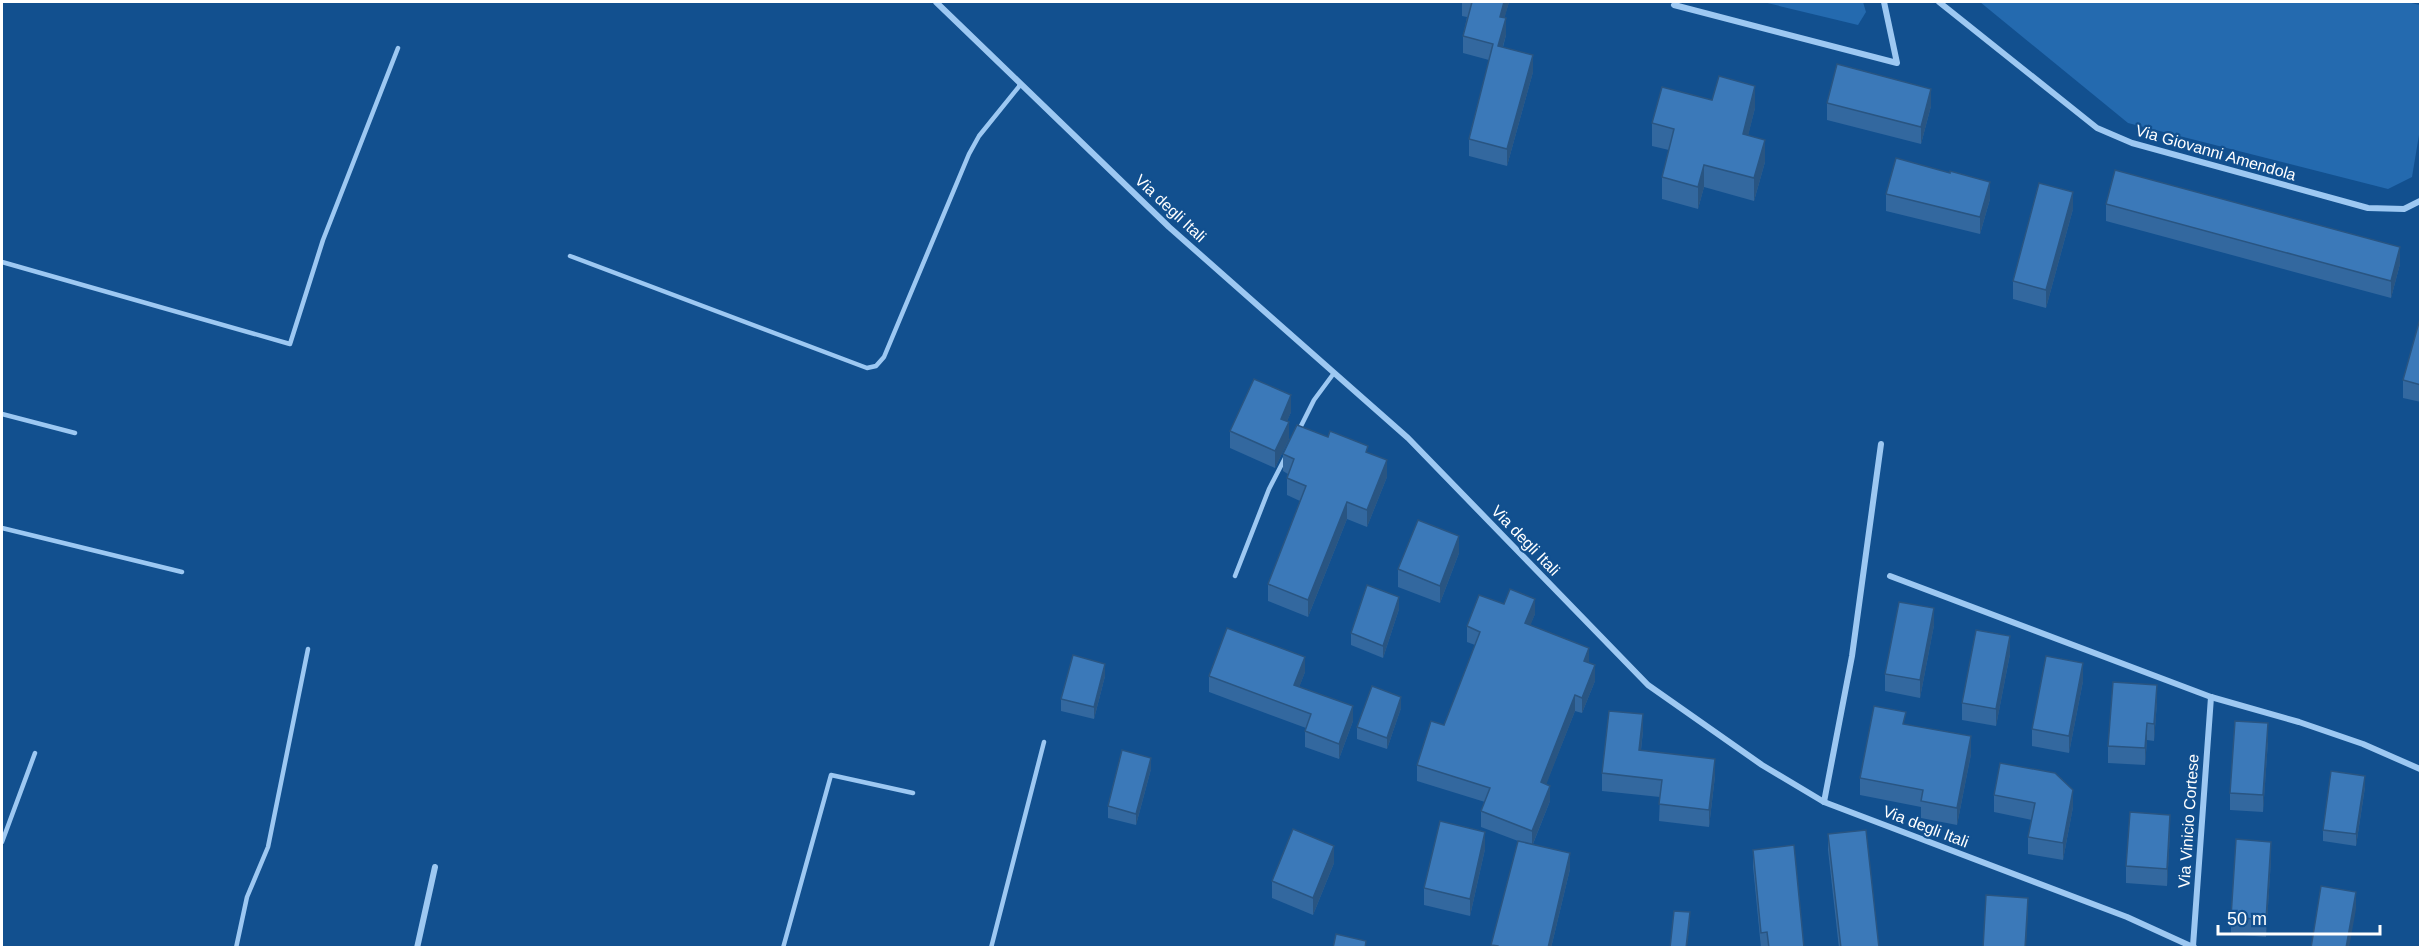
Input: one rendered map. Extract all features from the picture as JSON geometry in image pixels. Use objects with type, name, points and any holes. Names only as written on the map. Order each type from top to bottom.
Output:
[{"type":"street","name":"Via degli Itali","points":[[936,2],[1169,227],[1408,438],[1648,685],[1762,765],[1824,802],[2127,917],[2194,947]]},
{"type":"street","points":[[1677,2],[1674,5],[1897,63],[1884,2]]},
{"type":"street","name":"Via Giovanni Amendola","points":[[1940,2],[2097,128],[2132,143],[2368,208],[2404,209],[2421,201]]},
{"type":"street","points":[[1824,802],[1852,656],[1881,444]]},
{"type":"street","points":[[1890,576],[2211,697],[2299,722],[2362,744],[2421,769]]},
{"type":"street","name":"Via Vinicio Cortese","points":[[2194,947],[2211,697]]},
{"type":"street","points":[[417,948],[435,867]]},
{"type":"lane","points":[[2,262],[290,344],[323,240],[398,48]]},
{"type":"lane","points":[[570,256],[867,368],[876,366],[884,357],[969,154],[979,136],[1021,84]]},
{"type":"lane","points":[[1294,440],[1314,400],[1334,373]]},
{"type":"lane","points":[[2,414],[75,433]]},
{"type":"lane","points":[[1235,576],[1269,489],[1289,450]]},
{"type":"lane","points":[[2,528],[182,572]]},
{"type":"lane","points":[[236,948],[247,897],[268,847],[308,648]]},
{"type":"lane","points":[[991,948],[1044,742]]},
{"type":"lane","points":[[2,842],[35,753]]},
{"type":"lane","points":[[783,948],[831,775],[913,793]]},
{"type":"shaded area","points":[[1763,2],[1863,2],[1866,12],[1858,25]]},
{"type":"shaded area","points":[[1980,2],[2407,2],[2420,5],[2420,129],[2412,177],[2388,189],[2128,123]]},
{"type":"building","points":[[1472,2],[1504,2],[1500,17],[1506,18],[1498,46],[1533,55],[1507,149],[1469,139],[1493,44],[1463,36]]},
{"type":"building","points":[[1837,64],[1931,89],[1921,127],[1827,103]]},
{"type":"building","points":[[1719,76],[1755,86],[1743,134],[1765,140],[1754,178],[1704,165],[1698,187],[1662,177],[1674,129],[1652,123],[1662,87],[1712,100]]},
{"type":"building","points":[[1896,158],[1990,182],[1980,217],[1886,194]]},
{"type":"building","points":[[2115,170],[2400,247],[2391,281],[2106,204]]},
{"type":"building","points":[[2039,183],[2073,192],[2046,290],[2013,281]]},
{"type":"building","points":[[2421,315],[2421,385],[2403,380]]},
{"type":"building","points":[[1254,379],[1291,395],[1281,419],[1289,422],[1275,451],[1230,431]]},
{"type":"building","points":[[1297,425],[1328,437],[1330,431],[1368,446],[1366,452],[1387,460],[1367,510],[1347,502],[1308,600],[1268,584],[1306,486],[1287,478],[1294,459],[1283,454]]},
{"type":"building","points":[[1418,520],[1459,536],[1440,586],[1398,569]]},
{"type":"building","points":[[1367,585],[1399,597],[1383,646],[1351,633]]},
{"type":"building","points":[[1510,589],[1535,599],[1525,623],[1589,648],[1584,661],[1595,665],[1582,698],[1575,695],[1541,782],[1550,786],[1532,831],[1481,811],[1490,788],[1417,765],[1431,721],[1444,725],[1480,632],[1467,626],[1479,595],[1504,604]]},
{"type":"building","points":[[1899,602],[1934,608],[1920,680],[1885,674]]},
{"type":"building","points":[[1227,628],[1305,657],[1294,685],[1353,706],[1339,744],[1305,731],[1311,714],[1209,676]]},
{"type":"building","points":[[1976,630],[2010,636],[1996,709],[1962,703]]},
{"type":"building","points":[[1073,655],[1105,664],[1094,707],[1061,699]]},
{"type":"building","points":[[2046,656],[2083,663],[2069,736],[2032,729]]},
{"type":"building","points":[[2113,682],[2157,685],[2154,724],[2147,723],[2145,748],[2108,746]]},
{"type":"building","points":[[1372,686],[1401,697],[1387,738],[1357,727]]},
{"type":"building","points":[[1874,706],[1906,712],[1903,724],[1971,736],[1957,808],[1921,801],[1923,790],[1860,778]]},
{"type":"building","points":[[1609,711],[1643,714],[1639,750],[1715,759],[1709,810],[1659,804],[1662,780],[1602,773]]},
{"type":"building","points":[[2235,721],[2268,723],[2263,795],[2230,793]]},
{"type":"building","points":[[1122,750],[1151,758],[1136,814],[1108,806]]},
{"type":"building","points":[[2000,763],[2055,773],[2073,790],[2063,843],[2028,837],[2035,803],[1994,795]]},
{"type":"building","points":[[2331,771],[2365,776],[2356,834],[2323,830]]},
{"type":"building","points":[[2130,812],[2170,815],[2167,869],[2126,866]]},
{"type":"building","points":[[1440,821],[1485,832],[1470,899],[1424,888]]},
{"type":"building","points":[[1293,829],[1334,846],[1313,898],[1272,881]]},
{"type":"building","points":[[1866,830],[1879,948],[1841,948],[1828,834]]},
{"type":"building","points":[[2236,839],[2271,842],[2266,920],[2231,917]]},
{"type":"building","points":[[1518,841],[1570,853],[1548,948],[1498,948],[1498,946],[1491,945]]},
{"type":"building","points":[[1794,845],[1804,948],[1769,948],[1767,932],[1761,933],[1753,850]]},
{"type":"building","points":[[2321,886],[2356,892],[2346,948],[2311,948]]},
{"type":"building","points":[[1986,895],[2028,898],[2025,948],[1983,948]]},
{"type":"building","points":[[1674,911],[1690,912],[1686,948],[1670,948]]},
{"type":"building","points":[[1336,934],[1366,941],[1365,948],[1333,948]]}]
